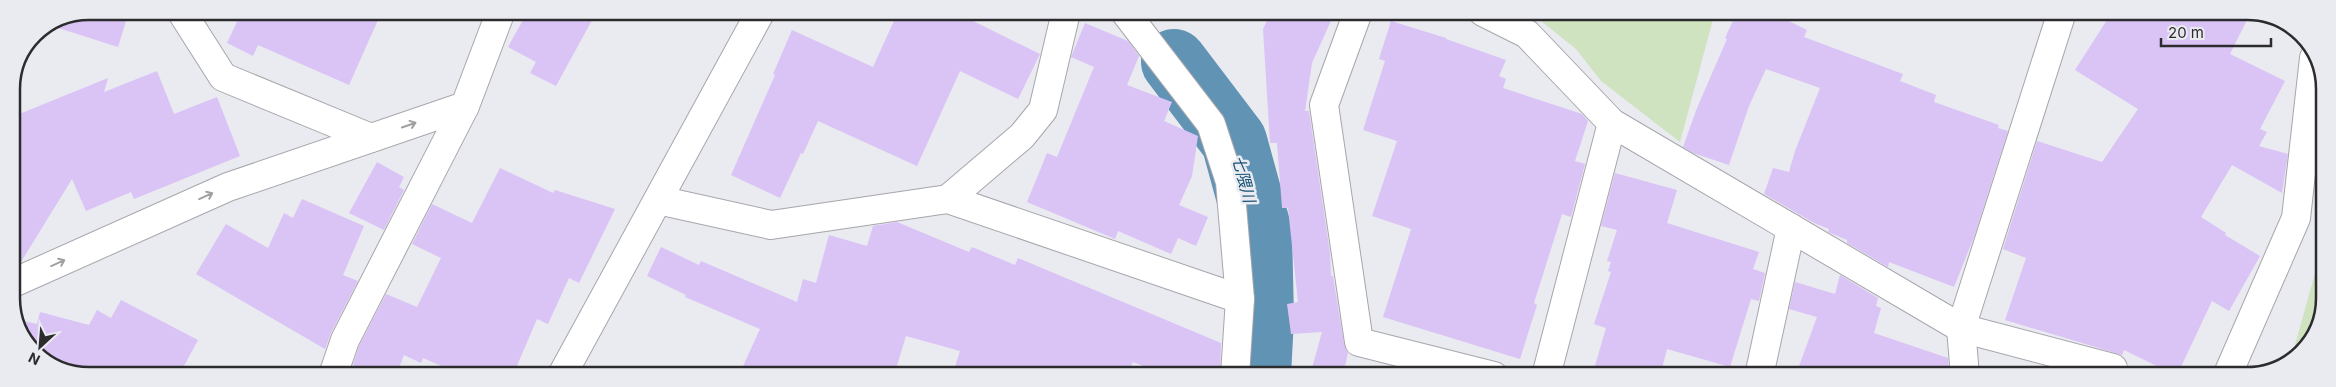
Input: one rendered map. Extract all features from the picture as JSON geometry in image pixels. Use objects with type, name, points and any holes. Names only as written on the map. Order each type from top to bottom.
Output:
[{"type":"street","points":[[187,20],[223,77],[371,138]]},
{"type":"street","points":[[336,367],[345,340],[465,106],[498,20]]},
{"type":"street","points":[[566,367],[757,20]]},
{"type":"street","points":[[948,198],[1022,136],[1043,110],[1064,20]]},
{"type":"street","points":[[1130,20],[1211,124],[1230,182],[1240,300],[1236,367]]},
{"type":"street","points":[[1355,20],[1324,104],[1359,342],[1458,367]]},
{"type":"street","points":[[1499,20],[1527,34],[1612,124],[1961,328],[2109,367]]},
{"type":"street","points":[[1964,367],[1961,328],[2059,20]]},
{"type":"street","points":[[2231,367],[2296,218],[2313,69]]},
{"type":"street","points":[[20,280],[228,187],[465,106]]},
{"type":"street","points":[[1548,367],[1612,124]]},
{"type":"street","points":[[658,200],[771,225],[948,198],[1240,300]]},
{"type":"street","points":[[1762,367],[1791,228]]},
{"type":"green space","points":[[1540,20],[1713,20],[1680,142],[1601,81],[1576,49]]},
{"type":"green space","points":[[2316,270],[2314,316],[2302,340],[2294,348]]},
{"type":"building","points":[[126,20],[118,47],[58,28],[76,21]]},
{"type":"building","points":[[238,20],[378,20],[349,85],[258,45],[253,56],[227,43]]},
{"type":"building","points":[[523,20],[592,20],[556,86],[530,73],[536,62],[508,47]]},
{"type":"building","points":[[894,20],[971,20],[1040,54],[1018,99],[960,71],[917,166],[818,121],[780,198],[731,175],[775,75],[773,74],[792,30],[873,67]]},
{"type":"building","points":[[1267,20],[1331,20],[1312,63],[1305,111],[1309,111],[1330,253],[1331,276],[1333,276],[1344,344],[1348,353],[1345,367],[1312,367],[1322,332],[1291,334],[1287,304],[1298,302],[1288,208],[1282,208],[1277,143],[1270,143],[1263,29]]},
{"type":"building","points":[[1733,20],[1787,20],[1807,30],[1804,37],[1903,74],[1900,81],[1936,95],[1934,102],[1999,125],[1998,128],[2008,131],[1974,237],[1954,287],[1889,262],[1888,267],[1847,243],[1847,240],[1828,232],[1829,229],[1814,223],[1764,194],[1773,168],[1789,172],[1795,151],[1820,88],[1766,69],[1749,106],[1729,165],[1693,153],[1683,147],[1697,108],[1727,39],[1725,38]]},
{"type":"building","points":[[2107,20],[2247,20],[2230,54],[2285,81],[2260,129],[2267,132],[2259,146],[2288,154],[2282,193],[2232,165],[2201,217],[2226,233],[2225,235],[2260,256],[2229,311],[2212,301],[2181,367],[2159,367],[2124,350],[2122,355],[2005,320],[2026,258],[2003,249],[2037,141],[2102,162],[2138,109],[2075,70]]},
{"type":"building","points":[[1391,21],[1446,38],[1506,60],[1499,76],[1506,79],[1503,88],[1582,114],[1588,121],[1575,161],[1585,164],[1571,217],[1562,214],[1534,303],[1537,305],[1520,359],[1383,317],[1411,229],[1372,216],[1397,141],[1363,130],[1385,61],[1379,59]]},
{"type":"building","points":[[1085,23],[1128,41],[1139,56],[1127,85],[1172,102],[1164,121],[1198,136],[1192,176],[1179,205],[1208,217],[1196,246],[1178,238],[1171,254],[1118,231],[1115,239],[1027,202],[1047,153],[1057,157],[1094,67],[1071,57]]},
{"type":"building","points":[[157,71],[174,114],[217,97],[240,156],[134,199],[131,192],[86,211],[72,179],[20,262],[20,114],[108,78],[104,92]]},
{"type":"building","points":[[377,162],[404,177],[399,187],[404,190],[384,230],[349,213]]},
{"type":"building","points":[[500,168],[553,193],[555,190],[615,209],[579,283],[569,278],[548,324],[537,319],[516,367],[444,367],[423,358],[421,363],[404,355],[399,367],[357,367],[353,365],[359,346],[386,294],[417,307],[441,258],[412,244],[432,204],[472,223]]},
{"type":"building","points":[[1615,173],[1677,190],[1667,223],[1759,252],[1753,269],[1765,273],[1759,301],[1751,299],[1730,367],[1667,349],[1662,367],[1595,367],[1606,328],[1594,324],[1611,272],[1608,271],[1611,262],[1607,261],[1617,230],[1601,226]]},
{"type":"building","points":[[302,199],[364,226],[343,275],[358,281],[331,333],[325,349],[196,274],[226,224],[268,248],[284,213],[293,218]]},
{"type":"building","points":[[897,222],[969,252],[972,247],[1015,265],[1018,258],[1221,343],[1220,367],[1146,367],[1133,362],[1131,367],[955,367],[960,351],[906,336],[896,367],[743,367],[760,329],[685,297],[686,295],[647,276],[661,247],[699,265],[701,261],[797,302],[803,279],[816,283],[829,235],[867,246],[873,226]]},
{"type":"building","points":[[1840,275],[1878,298],[1876,306],[1881,308],[1874,333],[1871,332],[1948,358],[1948,367],[1799,367],[1817,317],[1789,309],[1795,282],[1835,294]]},
{"type":"building","points":[[121,300],[198,340],[183,367],[89,367],[67,363],[47,353],[34,340],[24,321],[37,324],[40,312],[89,325],[97,310],[111,318]]},
{"type":"waterway","name":"七隈川","points":[[1174,62],[1234,141],[1259,232],[1261,318],[1258,367]]}]
